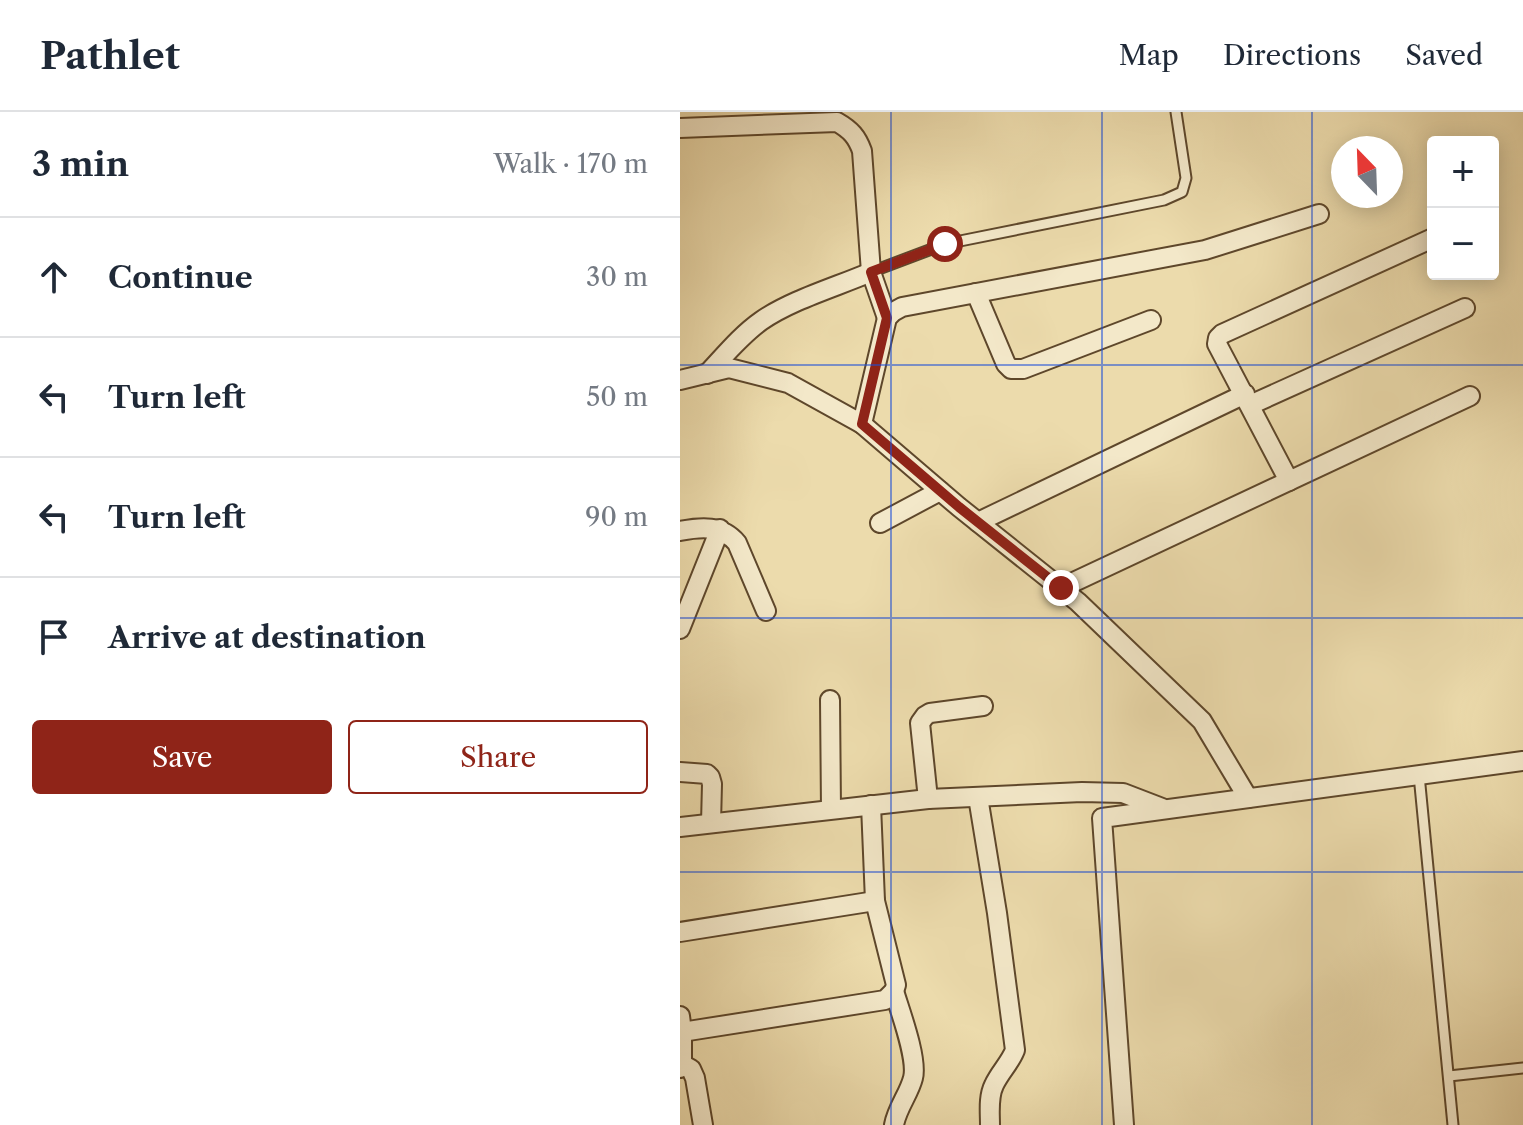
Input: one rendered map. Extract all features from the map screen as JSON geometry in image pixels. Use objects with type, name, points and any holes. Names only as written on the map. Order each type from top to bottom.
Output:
[{"type":"street","points":[[680,128],[757,119],[837,122],[849,128],[862,151],[871,272],[887,318]]},
{"type":"street","points":[[862,424],[887,318],[902,307],[1205,250],[1319,214]]},
{"type":"street","points":[[1289,481],[1217,344],[1218,338],[1427,241]]},
{"type":"street","points":[[707,374],[762,321],[871,272]]},
{"type":"street","points":[[976,293],[1006,364],[1011,369],[1023,369],[1151,320]]},
{"type":"street","points":[[978,522],[1248,399],[1465,308]]},
{"type":"street","points":[[680,380],[729,368],[788,383],[862,424],[1078,602],[1202,721],[1248,798]]},
{"type":"street","points":[[1061,588],[1470,396]]},
{"type":"street","points":[[880,523],[940,491]]},
{"type":"street","points":[[680,531],[720,529],[729,534],[737,543],[766,611]]},
{"type":"street","points":[[680,629],[720,529]]},
{"type":"street","points":[[830,700],[831,809]]},
{"type":"street","points":[[928,799],[920,723],[930,713],[983,706]]},
{"type":"street","points":[[1124,1125],[1102,818],[1523,761]]},
{"type":"street","points":[[680,772],[707,774],[710,777],[711,823]]},
{"type":"street","points":[[680,827],[928,799],[1082,792],[1123,793],[1165,810]]},
{"type":"street","points":[[978,797],[1015,1050],[994,1084],[990,1096],[990,1125]]},
{"type":"street","points":[[703,1125],[693,1073],[691,1069],[681,1066],[681,1024],[885,1000],[894,991],[896,985],[875,901],[871,805]]},
{"type":"street","points":[[680,932],[875,901]]},
{"type":"street","points":[[894,991],[915,1066],[894,1125]]},
{"type":"lane","points":[[871,272],[945,244],[1164,200],[1182,192],[1186,178],[1176,112]]},
{"type":"lane","points":[[1419,775],[1453,1125]]},
{"type":"lane","points":[[1449,1076],[1523,1068]]},
{"type":"route","points":[[945,244],[871,272],[887,318],[862,424],[1061,588]]}]
